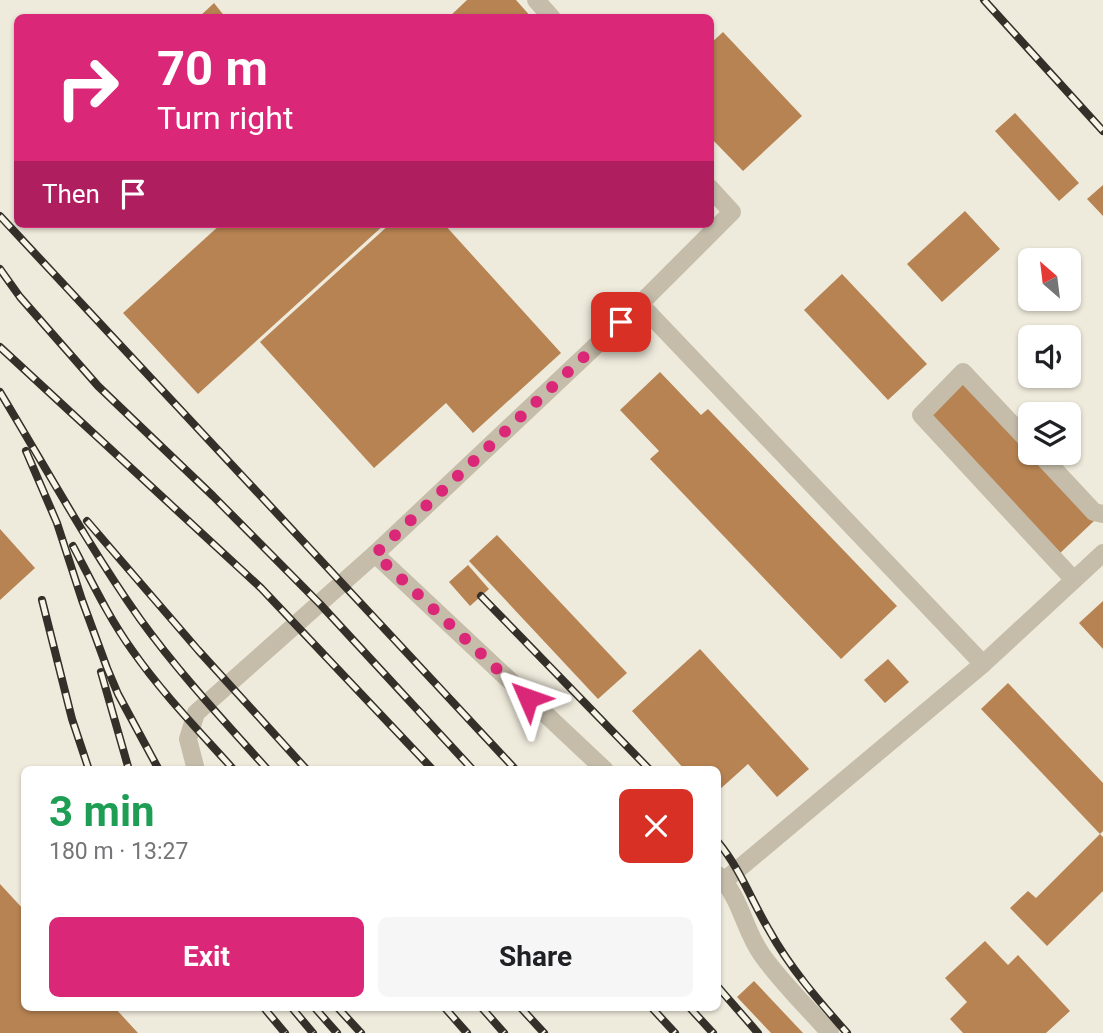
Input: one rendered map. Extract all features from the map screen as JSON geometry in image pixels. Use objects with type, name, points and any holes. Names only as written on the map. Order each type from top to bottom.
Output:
[{"type":"lane","points":[[536,0],[548,14]]},
{"type":"lane","points":[[195,766],[188,739],[196,713],[375,554],[640,304],[732,212],[714,192]]},
{"type":"lane","points":[[640,304],[983,664]]},
{"type":"lane","points":[[1018,430],[963,372],[921,415],[1074,580]]},
{"type":"lane","points":[[1050,465],[1094,512],[1103,514]]},
{"type":"lane","points":[[830,1033],[761,954],[733,892],[721,878],[983,664],[1103,553]]},
{"type":"lane","points":[[375,554],[601,766]]},
{"type":"building","points":[[467,0],[516,0],[528,14],[452,14]]},
{"type":"building","points":[[214,3],[223,14],[202,14]]},
{"type":"building","points":[[723,32],[802,116],[743,171],[714,141],[714,40]]},
{"type":"building","points":[[1015,113],[1079,183],[1059,201],[995,131]]},
{"type":"building","points":[[1103,185],[1103,216],[1087,199]]},
{"type":"building","points":[[965,211],[1000,249],[942,302],[907,264]]},
{"type":"building","points":[[217,228],[381,228],[198,394],[123,313]]},
{"type":"building","points":[[386,228],[448,228],[561,353],[473,433],[446,403],[374,468],[260,342]]},
{"type":"building","points":[[842,274],[927,364],[888,400],[804,310]]},
{"type":"building","points":[[660,372],[701,415],[708,409],[897,606],[841,659],[650,459],[659,451],[620,410]]},
{"type":"building","points":[[966,379],[1018,436],[1018,465],[1045,465],[1095,520],[1057,556],[927,415]]},
{"type":"building","points":[[0,529],[35,568],[0,600]]},
{"type":"building","points":[[497,535],[627,673],[598,699],[469,561]]},
{"type":"building","points":[[468,565],[489,589],[470,606],[449,582]]},
{"type":"building","points":[[1103,601],[1103,649],[1079,623]]},
{"type":"building","points":[[700,649],[809,769],[777,797],[748,764],[721,788],[721,766],[681,766],[632,711]]},
{"type":"building","points":[[888,659],[909,682],[885,703],[864,680]]},
{"type":"building","points":[[1008,683],[1103,783],[1103,831],[1100,834],[981,709]]},
{"type":"building","points":[[1100,834],[1103,837],[1103,891],[1047,946],[1010,908],[1028,891],[1036,898]]},
{"type":"building","points":[[0,884],[21,907],[21,1011],[118,1011],[138,1033],[0,1033]]},
{"type":"building","points":[[985,941],[1008,965],[1018,955],[1070,1011],[1046,1033],[963,1033],[950,1019],[967,1002],[945,978]]},
{"type":"building","points":[[754,981],[803,1033],[771,1033],[737,997]]},
{"type":"railway","points":[[984,0],[1103,131]]},
{"type":"railway","points":[[0,216],[512,766]]},
{"type":"railway","points":[[0,269],[20,297],[98,386],[320,604],[469,766]]},
{"type":"railway","points":[[0,347],[261,588],[429,766]]},
{"type":"railway","points":[[0,392],[85,536],[140,619],[186,678],[264,766]]},
{"type":"railway","points":[[26,451],[57,523],[107,668],[157,766]]},
{"type":"railway","points":[[87,521],[198,650],[303,766]]},
{"type":"railway","points":[[73,546],[108,613],[132,650],[168,697],[230,766]]},
{"type":"railway","points":[[481,596],[646,766]]},
{"type":"railway","points":[[42,600],[72,719],[88,766]]},
{"type":"railway","points":[[101,672],[128,766]]},
{"type":"railway","points":[[721,846],[777,944],[815,996],[847,1033]]},
{"type":"railway","points":[[721,990],[758,1033]]},
{"type":"railway","points":[[267,1011],[285,1033]]},
{"type":"railway","points":[[295,1011],[313,1033]]},
{"type":"railway","points":[[318,1011],[337,1033]]},
{"type":"railway","points":[[341,1011],[361,1033]]},
{"type":"railway","points":[[448,1011],[467,1033]]},
{"type":"railway","points":[[485,1011],[504,1033]]},
{"type":"railway","points":[[524,1011],[544,1033]]},
{"type":"railway","points":[[655,1011],[675,1033]]},
{"type":"railway","points":[[693,1011],[713,1033]]},
{"type":"route","points":[[528,698],[375,554],[621,322]]}]
